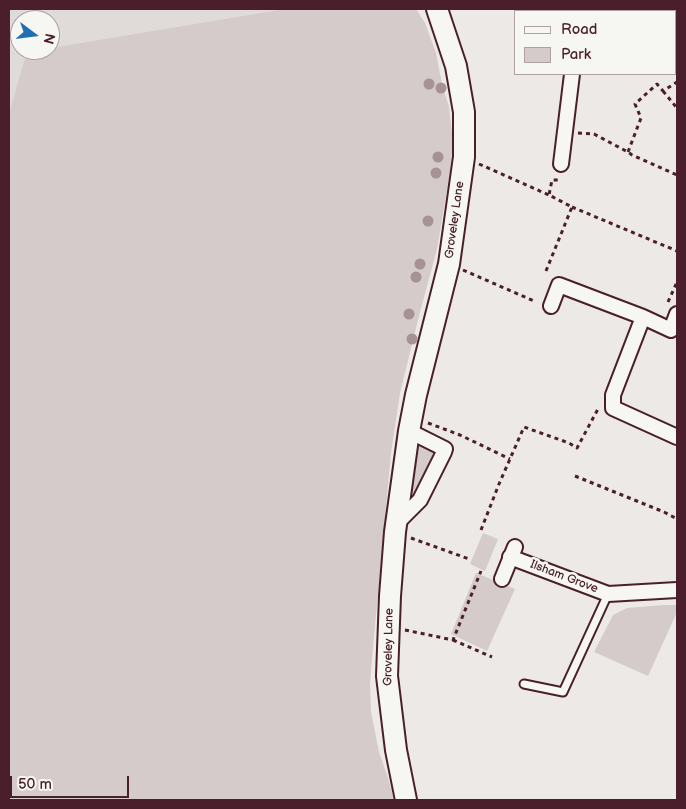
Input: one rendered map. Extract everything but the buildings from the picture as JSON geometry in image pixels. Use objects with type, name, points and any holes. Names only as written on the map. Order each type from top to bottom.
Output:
[{"type":"main road","name":"Groveley Lane","points":[[406,800],[396,750],[387,676],[390,596],[396,528],[416,395],[449,264],[464,157],[464,112],[456,66],[437,9]]},
{"type":"street","points":[[561,164],[572,75]]},
{"type":"street","points":[[550,306],[559,285],[642,317],[670,330],[676,314]]},
{"type":"street","points":[[642,317],[613,395],[612,408],[677,437]]},
{"type":"street","points":[[396,528],[420,500],[445,449],[411,424]]},
{"type":"street","name":"Ilsham Grove","points":[[502,579],[513,552],[608,594],[677,589]]},
{"type":"lane","points":[[524,684],[563,692],[608,594]]},
{"type":"path","points":[[664,91],[677,82]]},
{"type":"path","points":[[628,152],[641,118],[635,104],[657,84],[677,108]]},
{"type":"path","points":[[564,132],[594,134],[632,155],[677,175]]},
{"type":"path","points":[[464,157],[572,207],[677,251]]},
{"type":"path","points":[[549,195],[552,180],[558,180]]},
{"type":"path","points":[[546,272],[572,207]]},
{"type":"path","points":[[449,264],[534,301]]},
{"type":"path","points":[[481,530],[524,427],[569,443],[577,448],[598,409],[612,408]]},
{"type":"path","points":[[411,424],[460,435],[510,459]]},
{"type":"path","points":[[575,476],[677,519]]},
{"type":"path","points":[[396,528],[469,559]]},
{"type":"path","points":[[453,640],[481,571]]},
{"type":"path","points":[[404,630],[453,640],[492,657]]},
{"type":"shaded area","points":[[9,9],[279,9],[60,46],[60,10],[10,10],[10,60],[25,60],[9,113]]},
{"type":"green space","points":[[416,9],[425,23],[436,53],[449,107],[453,142],[450,172],[437,249],[400,393],[391,453],[370,684],[371,712],[379,752],[394,800],[9,800],[9,113],[24,60],[60,60],[60,46],[278,10]]},
{"type":"green space","points":[[417,443],[440,453],[417,499],[408,503]]},
{"type":"green space","points":[[483,533],[498,539],[485,571],[470,564]]},
{"type":"green space","points":[[476,573],[515,589],[487,651],[451,634]]},
{"type":"green space","points":[[677,605],[677,612],[648,676],[594,652],[613,615],[627,608]]}]
